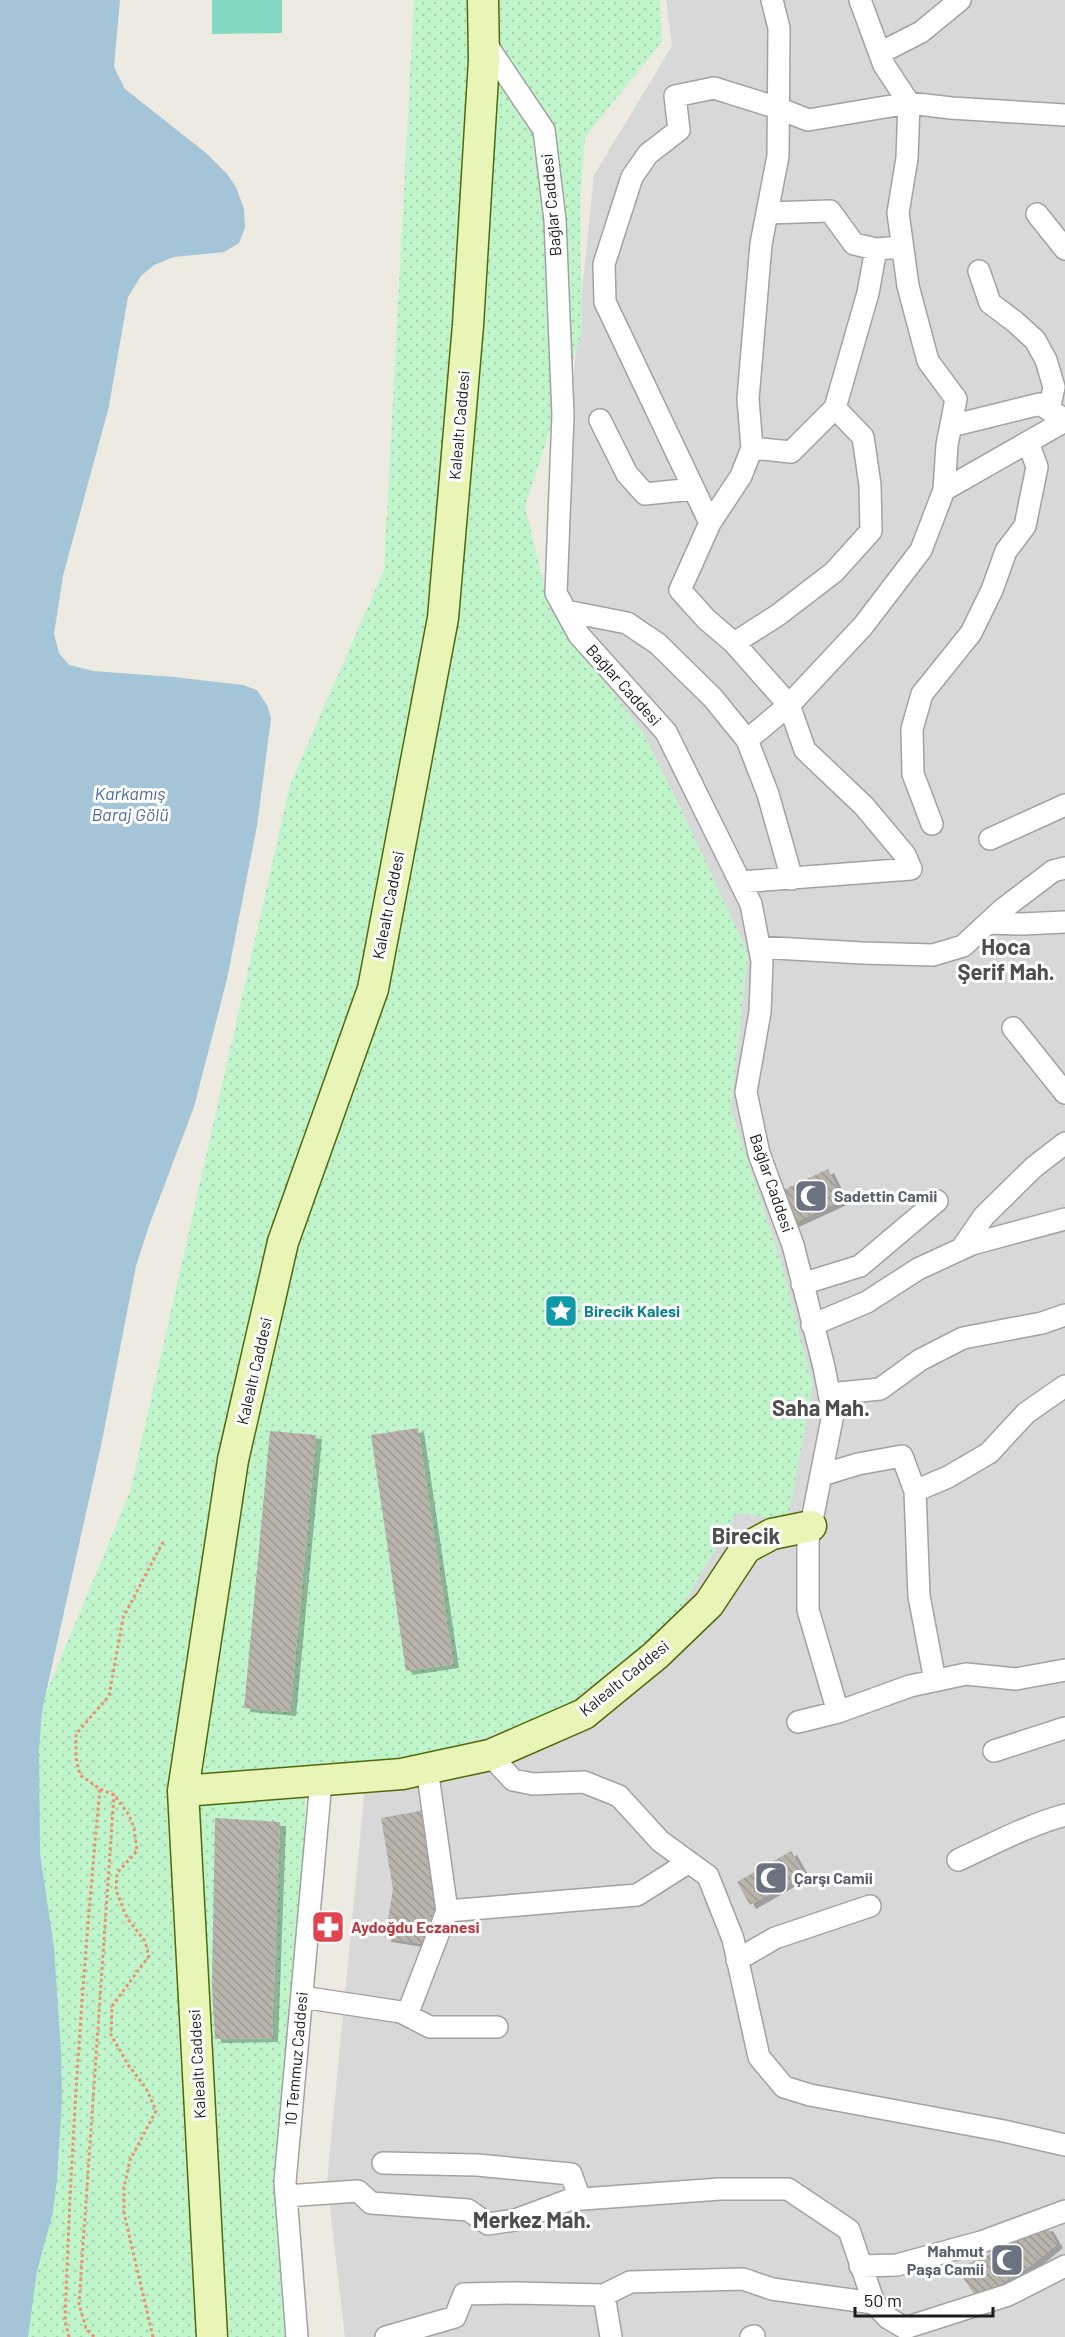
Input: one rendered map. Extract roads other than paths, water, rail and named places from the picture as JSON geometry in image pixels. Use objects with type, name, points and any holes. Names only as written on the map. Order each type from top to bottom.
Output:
[{"type":"street","name":"Kalealtı Caddesi","points":[[212,2337],[183,1791],[233,1460],[283,1242],[373,989],[443,618],[468,325],[483,41],[483,0]]},
{"type":"street","points":[[740,882],[910,869],[905,855],[864,806],[805,750],[789,705],[734,643],[706,620],[680,590],[710,523],[741,476],[752,447],[748,399],[761,244],[778,156],[779,28],[772,0]]},
{"type":"street","points":[[747,740],[789,705],[863,626],[921,550],[944,490],[956,399],[928,361],[908,286],[898,213],[907,158],[909,103],[884,65],[860,0]]},
{"type":"street","points":[[880,53],[921,32],[960,0]]},
{"type":"street","name":"Bağlar Caddesi","points":[[483,41],[544,130],[555,220],[563,415],[556,593],[579,635],[666,732],[751,904],[762,961],[760,1012],[746,1092],[759,1154],[793,1245],[833,1414],[808,1541],[808,1610],[838,1712]]},
{"type":"street","points":[[710,523],[605,302],[604,264],[632,177],[648,154],[679,130],[675,96],[714,88],[808,120],[909,103],[1065,115]]},
{"type":"street","points":[[767,213],[830,211],[854,244],[876,249],[903,247]]},
{"type":"street","points":[[1037,214],[1065,249]]},
{"type":"street","points":[[752,447],[791,452],[835,408],[868,293],[876,249]]},
{"type":"street","points":[[979,271],[990,303],[1035,340],[1046,360],[1060,417]]},
{"type":"street","points":[[951,426],[1040,404],[1060,417]]},
{"type":"street","points":[[734,643],[778,615],[834,573],[871,531],[870,485],[863,437],[835,408]]},
{"type":"street","points":[[944,490],[1028,442],[1060,417]]},
{"type":"street","points":[[600,420],[627,474],[645,494],[693,489]]},
{"type":"street","points":[[932,824],[913,774],[912,729],[922,694],[971,633],[992,590],[1006,552],[1025,526],[1037,466],[1028,442]]},
{"type":"street","points":[[566,611],[627,623],[658,644],[713,698],[747,740],[768,794],[792,879]]},
{"type":"street","points":[[990,838],[1065,805]]},
{"type":"street","points":[[759,947],[933,955],[963,946],[1053,871],[1065,868]]},
{"type":"street","points":[[988,923],[1065,922]]},
{"type":"street","points":[[1012,1028],[1065,1093]]},
{"type":"street","points":[[962,1248],[984,1216],[1034,1167],[1065,1143]]},
{"type":"street","points":[[802,1284],[860,1266],[937,1201]]},
{"type":"street","points":[[812,1325],[867,1302],[918,1269],[962,1248],[1065,1219]]},
{"type":"street","points":[[829,1394],[880,1389],[920,1360],[963,1338],[1042,1323],[1065,1315]]},
{"type":"street","points":[[915,1491],[948,1477],[989,1453],[1026,1413],[1065,1386]]},
{"type":"street","points":[[822,1475],[858,1464],[902,1456],[915,1491],[920,1596],[935,1681]]},
{"type":"street","name":"Kalealtı Caddesi","points":[[183,1791],[402,1774],[490,1755],[584,1714],[656,1655],[709,1604],[746,1548],[772,1534],[811,1526]]},
{"type":"street","points":[[798,1722],[838,1712],[910,1686],[966,1674],[1016,1679],[1065,1670]]},
{"type":"street","points":[[994,1751],[1065,1728]]},
{"type":"street","points":[[490,1755],[513,1780],[533,1784],[584,1782],[619,1796],[660,1841],[708,1876],[733,1939],[759,2057],[784,2087],[810,2095],[993,2129],[1065,2145]]},
{"type":"street","points":[[407,2015],[447,1911],[427,1768]]},
{"type":"street","name":"10 Temmuz Caddesi","points":[[297,2337],[285,2182],[321,1781]]},
{"type":"street","points":[[958,1860],[1009,1836],[1065,1815]]},
{"type":"street","points":[[447,1911],[637,1895],[689,1862]]},
{"type":"street","points":[[737,1960],[775,1938],[870,1906]]},
{"type":"street","points":[[302,1997],[401,2012],[430,2027],[497,2027]]},
{"type":"street","points":[[382,2163],[477,2165],[571,2174],[580,2199]]},
{"type":"street","points":[[286,2196],[357,2191],[371,2203],[468,2210],[488,2224],[514,2220],[568,2200],[720,2189],[788,2189],[849,2230],[874,2303],[888,2318],[905,2328],[1008,2295],[1065,2266]]},
{"type":"street","points":[[860,2266],[897,2265],[981,2242],[1065,2211]]},
{"type":"street","points":[[386,2337],[455,2318],[464,2294],[604,2295],[630,2282],[743,2279],[772,2289],[874,2303]]},
{"type":"street","points":[[604,2295],[611,2337]]},
{"type":"water","name":"Karkamış Baraj Gölü","points":[[0,0],[120,0],[114,67],[125,89],[206,153],[227,174],[236,187],[244,209],[245,228],[239,243],[224,252],[174,257],[154,265],[141,276],[128,297],[109,406],[63,576],[54,634],[59,653],[69,665],[93,671],[243,685],[257,690],[268,707],[271,719],[257,826],[227,979],[194,1107],[136,1266],[102,1441],[42,1711],[39,1749],[40,1853],[54,1948],[62,2100],[53,2212],[37,2271],[28,2337],[0,2337]]},
{"type":"place","name":"Sadettin Camii","points":[[811,1196]]},
{"type":"place","name":"Birecik Kalesi","points":[[561,1311]]},
{"type":"place","name":"Çarşı Camii","points":[[771,1878]]},
{"type":"place","name":"Aydoğdu Eczanesi","points":[[328,1927]]},
{"type":"place","name":"Mahmut Paşa Camii","points":[[1007,2260]]},
{"type":"district","name":"Hoca Şerif Mah.","points":[[1006,960]]},
{"type":"district","name":"Saha Mah.","points":[[821,1408]]},
{"type":"district","name":"Birecik","points":[[746,1536]]},
{"type":"district","name":"Merkez Mah.","points":[[532,2220]]}]
